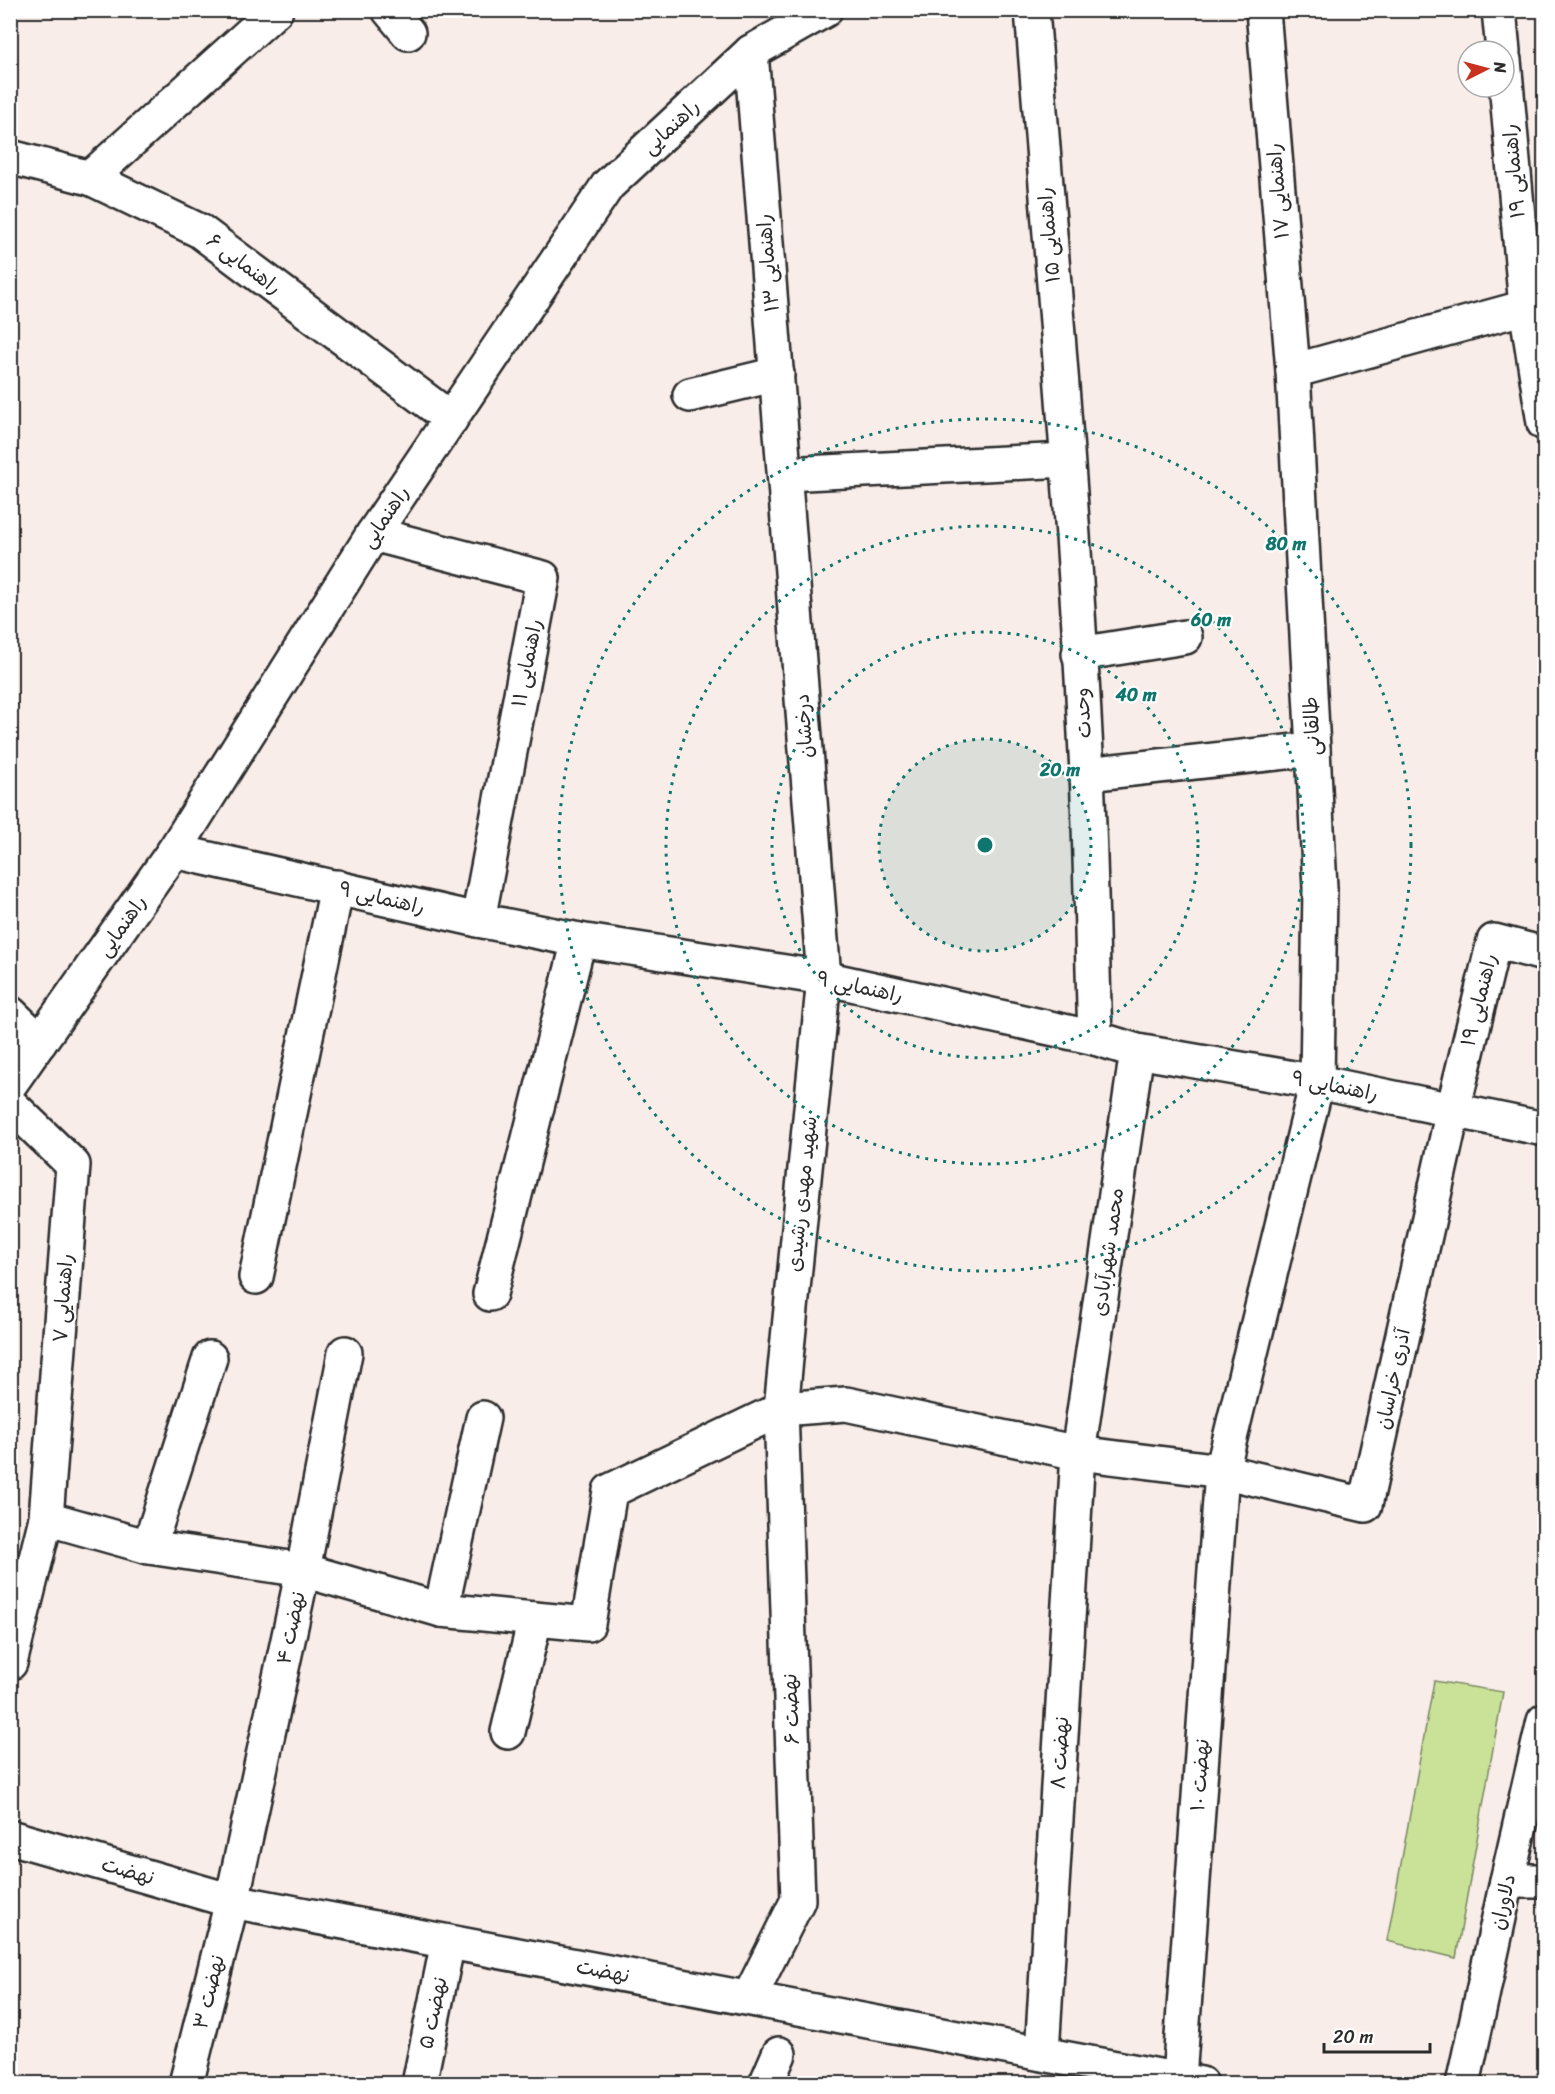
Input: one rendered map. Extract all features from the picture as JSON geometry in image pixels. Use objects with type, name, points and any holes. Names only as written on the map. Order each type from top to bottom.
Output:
[{"type":"street","points":[[90,178],[276,10]]},
{"type":"street","name":"راهنمایی","points":[[10,1084],[174,851],[373,534],[608,185],[751,52],[825,10]]},
{"type":"street","name":"راهنمایی ۱۵","points":[[1032,10],[1067,460]]},
{"type":"street","name":"راهنمایی ۱۷","points":[[1263,10],[1293,371]]},
{"type":"street","points":[[1500,10],[1502,39]]},
{"type":"street","name":"راهنمایی ۱۳","points":[[751,52],[785,474]]},
{"type":"street","name":"راهنمایی ۱۹","points":[[1507,99],[1526,307],[1545,423]]},
{"type":"street","name":"راهنمایی ۶","points":[[10,157],[90,178],[200,231],[451,419]]},
{"type":"street","points":[[1293,371],[1526,307]]},
{"type":"street","name":"طالقانی","points":[[1222,1471],[1317,1082],[1320,888],[1293,371]]},
{"type":"street","points":[[690,395],[777,374]]},
{"type":"street","points":[[785,474],[1067,460]]},
{"type":"street","name":"وحدت","points":[[1067,460],[1087,774],[1095,1038]]},
{"type":"street","name":"درخشان","points":[[785,474],[824,978]]},
{"type":"street","name":"راهنمایی ۱۱","points":[[373,534],[543,578],[478,920]]},
{"type":"street","points":[[1079,654],[1185,637]]},
{"type":"street","points":[[1087,774],[1313,749]]},
{"type":"street","name":"راهنمایی ۹","points":[[174,851],[478,920],[579,940],[824,978],[1095,1038],[1137,1050],[1317,1082],[1545,1130]]},
{"type":"street","points":[[256,1277],[337,887]]},
{"type":"street","points":[[490,1294],[579,940]]},
{"type":"street","name":"راهنمایی ۱۹","points":[[1453,1110],[1494,941],[1545,954]]},
{"type":"street","name":"شهید مهدی رشیدی","points":[[781,1409],[824,978]]},
{"type":"street","points":[[10,1012],[40,1042]]},
{"type":"street","name":"محمد شهرآبادی","points":[[1078,1453],[1137,1050]]},
{"type":"street","name":"راهنمایی ۷","points":[[10,1104],[74,1165],[46,1518]]},
{"type":"street","name":"آذری خراسان","points":[[1222,1471],[1365,1505],[1453,1110]]},
{"type":"street","name":"نهضت ۴","points":[[232,1901],[303,1570],[345,1353]]},
{"type":"street","points":[[149,1547],[210,1358]]},
{"type":"street","points":[[10,1663],[46,1518],[149,1547],[303,1570],[441,1610],[588,1624],[610,1491],[781,1409],[846,1404],[1078,1453],[1222,1471]]},
{"type":"street","name":"نهضت ۶","points":[[749,1998],[798,1900],[781,1409]]},
{"type":"street","points":[[441,1610],[483,1418]]},
{"type":"street","name":"نهضت ۸","points":[[1042,2053],[1078,1453]]},
{"type":"street","name":"نهضت ۱۰","points":[[1185,2082],[1222,1471]]},
{"type":"street","points":[[508,1732],[535,1619]]},
{"type":"street","name":"دلاوران","points":[[1463,2084],[1507,1881],[1545,1721]]},
{"type":"street","name":"نهضت","points":[[10,1837],[232,1901],[1042,2053],[1185,2082]]},
{"type":"street","points":[[1507,1881],[1545,1881]]},
{"type":"street","name":"نهضت ۳","points":[[186,2084],[232,1901]]},
{"type":"street","name":"نهضت ۵","points":[[419,2084],[448,1942]]},
{"type":"street","points":[[766,2084],[779,2054]]},
{"type":"green space","points":[[1434,1681],[1503,1692],[1456,1958],[1387,1941]]}]
